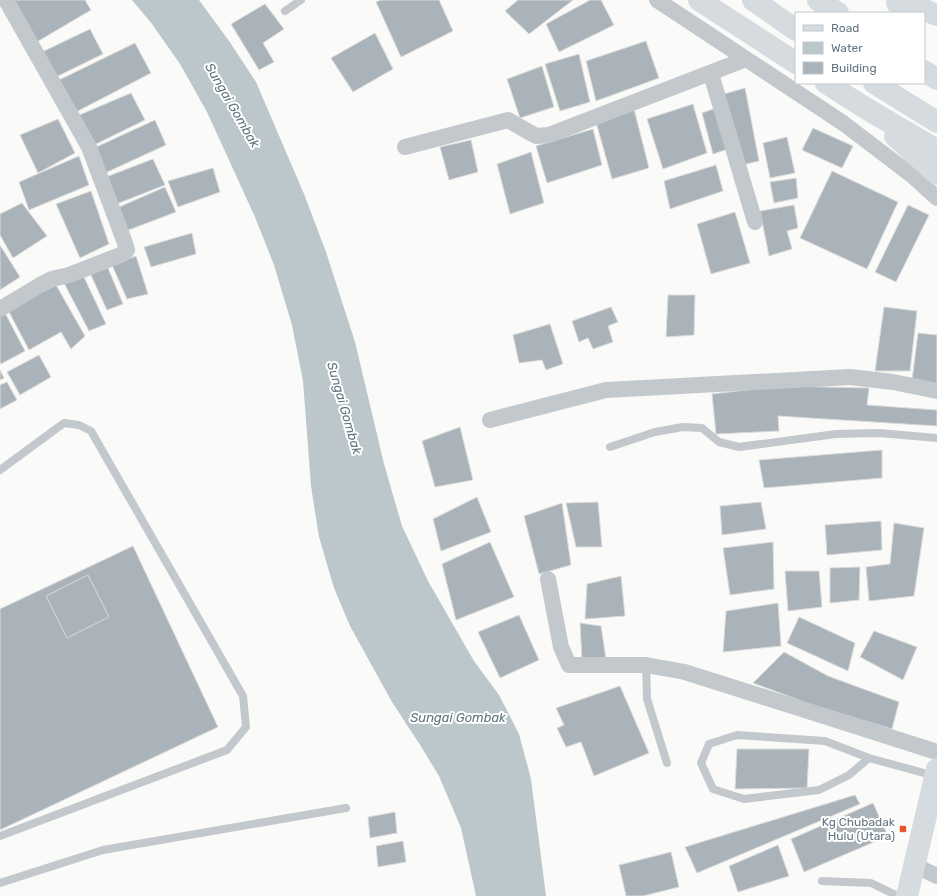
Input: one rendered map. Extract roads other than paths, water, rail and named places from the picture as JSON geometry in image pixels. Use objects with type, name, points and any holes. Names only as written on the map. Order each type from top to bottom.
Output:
[{"type":"main road","points":[[699,0],[795,63]]},
{"type":"main road","points":[[753,0],[795,29]]},
{"type":"main road","points":[[818,0],[836,12]]},
{"type":"main road","points":[[900,5],[927,11],[937,15]]},
{"type":"main road","points":[[925,22],[937,30]]},
{"type":"main road","points":[[925,72],[937,79]]},
{"type":"main road","points":[[828,84],[867,110],[937,150]]},
{"type":"main road","points":[[876,84],[937,122]]},
{"type":"main road","points":[[867,110],[937,174]]},
{"type":"main road","points":[[907,896],[936,774]]},
{"type":"street","points":[[0,309],[40,285],[123,254],[127,250],[126,243],[89,147],[6,0]]},
{"type":"street","points":[[657,0],[842,123],[914,177],[937,198]]},
{"type":"street","points":[[404,147],[508,120],[536,136],[549,135],[711,74],[746,59]]},
{"type":"street","points":[[711,74],[755,222]]},
{"type":"street","points":[[490,420],[606,390],[850,377],[893,382],[937,390]]},
{"type":"street","points":[[548,579],[561,647],[569,665],[646,665],[685,672],[937,752]]},
{"type":"street","points":[[914,865],[937,876]]},
{"type":"lane","points":[[285,11],[301,0]]},
{"type":"lane","points":[[0,470],[64,423],[79,425],[91,431],[243,696],[246,727],[227,750],[0,836]]},
{"type":"lane","points":[[610,447],[656,432],[683,427],[702,428],[720,442],[739,448],[836,434],[879,433],[937,438]]},
{"type":"lane","points":[[646,665],[647,699],[667,763]]},
{"type":"lane","points":[[868,758],[849,776],[818,790],[744,799],[713,789],[701,763],[709,744],[737,735],[825,741],[868,758],[936,774]]},
{"type":"lane","points":[[0,883],[103,850],[346,808]]},
{"type":"lane","points":[[822,881],[871,883],[898,896]]},
{"type":"water","name":"Sungai Gombak","points":[[132,0],[199,0],[229,41],[256,82],[304,194],[326,252],[355,342],[384,464],[402,526],[428,581],[474,661],[499,695],[519,734],[531,779],[546,896],[476,896],[461,828],[439,776],[392,702],[350,626],[334,588],[319,537],[311,486],[303,381],[292,325],[274,265],[255,217],[207,112],[180,64],[152,24]]},
{"type":"place","name":"Kg Chubadak Hulu (Utara)","points":[[903,829]]}]
